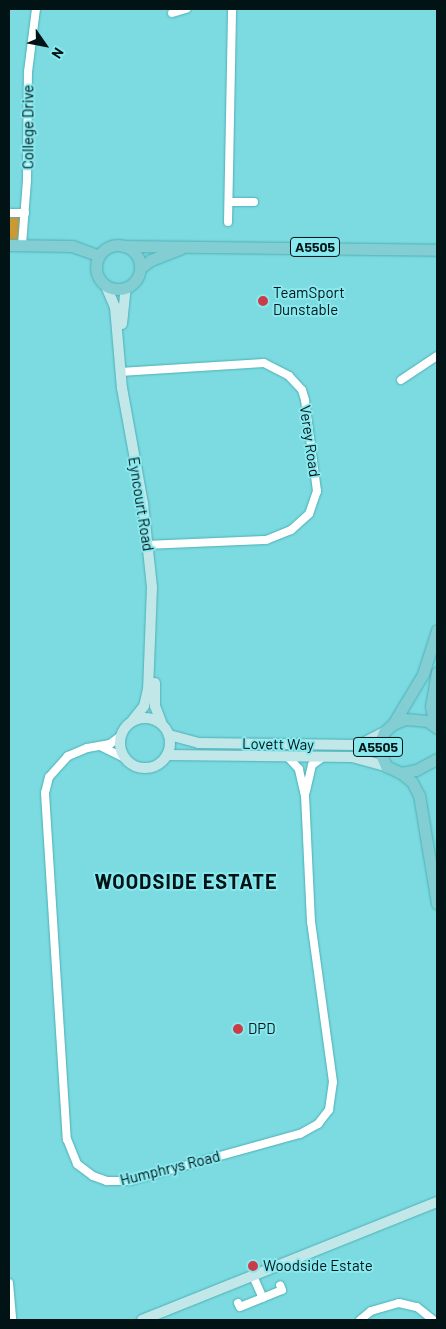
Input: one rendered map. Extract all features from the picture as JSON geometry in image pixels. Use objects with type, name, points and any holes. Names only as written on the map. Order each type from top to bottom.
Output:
[{"type":"main road","points":[[9,245],[72,246],[99,256],[97,276],[106,286],[126,288]]},
{"type":"main road","name":"A5505","points":[[99,256],[109,247],[123,246],[193,245],[437,250]]},
{"type":"main road","name":"A5505","points":[[126,288],[138,276],[140,268],[151,260],[193,245]]},
{"type":"main road","points":[[123,246],[136,254],[140,268]]},
{"type":"main road","name":"A5505","points":[[437,630],[423,674],[378,747],[386,766],[401,773],[412,782],[420,795],[437,904]]},
{"type":"main road","name":"A5505","points":[[436,726],[431,706],[437,673]]},
{"type":"main road","name":"A5505","points":[[388,728],[416,719],[436,726]]},
{"type":"main road","name":"A5505","points":[[401,773],[416,770],[437,759]]},
{"type":"street","name":"College Drive","points":[[22,245],[25,213],[28,72],[36,9]]},
{"type":"street","points":[[172,14],[186,9]]},
{"type":"street","points":[[228,222],[232,9]]},
{"type":"street","points":[[229,202],[254,202]]},
{"type":"street","points":[[9,213],[25,213]]},
{"type":"street","name":"Eyncourt Road","points":[[106,286],[115,307],[123,372],[152,545],[158,639],[154,706],[160,722]]},
{"type":"street","name":"Eyncourt Road","points":[[123,372],[122,312],[126,288]]},
{"type":"street","points":[[401,380],[437,356]]},
{"type":"street","name":"Verey Road","points":[[123,372],[264,363],[293,380],[302,390],[305,400],[317,491],[309,514],[291,530],[266,540],[152,545]]},
{"type":"street","name":"Eyncourt Road","points":[[133,720],[144,706],[148,689],[152,545]]},
{"type":"street","points":[[98,746],[125,758],[133,767],[145,770],[160,765],[167,755],[168,735],[160,722],[146,716],[133,720],[122,735],[125,758]]},
{"type":"street","name":"Lovett Way","points":[[168,735],[198,743],[359,745],[388,728]]},
{"type":"street","name":"Humphrys Road","points":[[122,735],[110,744],[68,756],[49,777],[45,793],[67,1139],[77,1164],[94,1176],[107,1182],[130,1181],[300,1134],[318,1124],[329,1110],[334,1082],[311,922],[305,796],[299,769],[287,756]]},
{"type":"street","name":"Lovett Way","points":[[167,755],[352,757],[386,766]]},
{"type":"street","name":"Humphrys Road","points":[[305,796],[312,765],[322,756]]},
{"type":"street","points":[[142,1320],[437,1202]]},
{"type":"street","points":[[253,1276],[263,1298]]},
{"type":"street","points":[[9,1283],[12,1320]]},
{"type":"street","points":[[238,1303],[240,1307],[282,1290],[280,1285]]},
{"type":"street","points":[[360,1320],[372,1311],[399,1303],[417,1307],[433,1320]]},
{"type":"shaded area","points":[[9,217],[21,217],[18,240],[9,240]]},
{"type":"place","name":"TeamSport Dunstable","points":[[263,301]]},
{"type":"place","name":"DPD","points":[[238,1029]]},
{"type":"place","name":"Woodside Estate","points":[[253,1266]]},
{"type":"district","name":"WOODSIDE ESTATE","points":[[186,881]]}]
